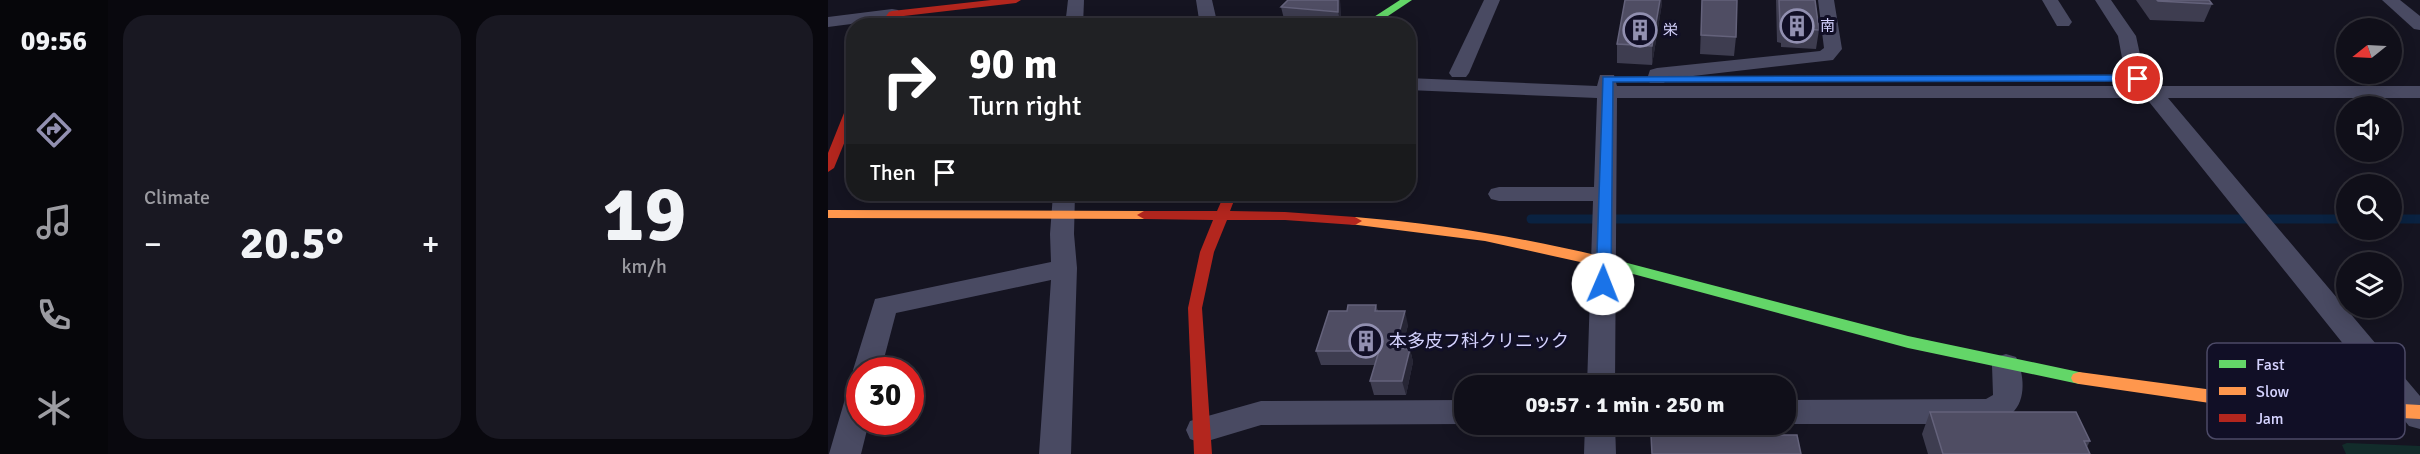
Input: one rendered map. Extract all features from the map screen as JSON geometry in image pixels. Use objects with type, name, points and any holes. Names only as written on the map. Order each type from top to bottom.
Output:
[{"type":"street","points":[[901,18],[1016,0]]},
{"type":"street","points":[[1075,18],[1076,0]]},
{"type":"street","points":[[1204,0],[1207,18]]},
{"type":"street","points":[[1378,18],[1407,0]]},
{"type":"street","points":[[1458,73],[1492,0]]},
{"type":"street","points":[[1657,79],[1657,74],[1826,56],[1833,49],[1826,0]]},
{"type":"street","points":[[2050,0],[2063,22]]},
{"type":"street","points":[[2103,0],[2127,36],[2132,65],[2144,85],[2358,343]]},
{"type":"street","points":[[2390,0],[2420,25]]},
{"type":"street","points":[[828,22],[846,21]]},
{"type":"street","points":[[1416,70],[1607,86],[1657,79],[2144,85],[2420,92]]},
{"type":"street","points":[[1416,84],[2144,85]]},
{"type":"street","points":[[1601,375],[1607,86]]},
{"type":"street","points":[[828,168],[846,124]]},
{"type":"street","points":[[1499,194],[1605,194]]},
{"type":"street","points":[[1228,201],[1203,261],[1196,308],[1202,442],[1261,412],[1454,412]]},
{"type":"street","points":[[828,214],[1063,204],[1221,215],[1325,217],[1402,225],[1519,243],[1603,262],[1897,339],[2006,364],[2094,381],[2207,397]]},
{"type":"street","points":[[1054,454],[1064,268],[1063,204]]},
{"type":"street","points":[[870,357],[884,306],[941,292],[975,288],[1064,268]]},
{"type":"street","points":[[1796,412],[1996,410],[2005,403],[2008,394],[2006,364]]},
{"type":"street","points":[[2405,398],[2419,413]]},
{"type":"street","points":[[845,454],[850,435]]},
{"type":"street","points":[[1600,435],[1600,454]]},
{"type":"green space","points":[[2347,443],[2420,446],[2420,454],[2346,454],[2342,445]]},
{"type":"building","points":[[1288,0],[1338,0],[1338,12],[1281,7]]},
{"type":"building","name":"栄","points":[[1625,0],[1660,0],[1652,46],[1617,44]]},
{"type":"building","points":[[1702,0],[1737,0],[1736,37],[1701,35]]},
{"type":"building","points":[[1779,0],[1815,0],[1819,30],[1784,28],[1784,24],[1780,24]]},
{"type":"building","points":[[2209,0],[2212,4],[2158,1]]},
{"type":"building","points":[[1348,305],[1376,305],[1375,311],[1405,311],[1395,348],[1410,349],[1402,381],[1370,381],[1379,351],[1316,351],[1329,311],[1347,311]]},
{"type":"building","points":[[1930,412],[2076,412],[2090,441],[2084,441],[2090,454],[1943,454]]},
{"type":"building","points":[[1651,435],[1797,435],[1801,454],[1652,454]]},
{"type":"waterway","points":[[1531,219],[1596,219]]},
{"type":"waterway","points":[[1612,219],[2248,219]]},
{"type":"waterway","points":[[2264,219],[2336,219]]},
{"type":"waterway","points":[[2402,219],[2420,219]]},
{"type":"traffic: fast","points":[[1378,18],[1407,0]]},
{"type":"traffic: fast","points":[[1612,264],[1908,342],[2079,378]]},
{"type":"traffic: slow","points":[[828,214],[1144,215]]},
{"type":"traffic: slow","points":[[1355,221],[1485,237],[1612,264]]},
{"type":"traffic: slow","points":[[2079,378],[2207,396]]},
{"type":"traffic: slow","points":[[2405,411],[2420,412]]},
{"type":"traffic: jam","points":[[889,18],[892,14],[1016,0]]},
{"type":"traffic: jam","points":[[828,168],[846,123]]},
{"type":"traffic: jam","points":[[1203,454],[1195,308],[1207,252],[1228,201]]},
{"type":"traffic: jam","points":[[1144,215],[1285,216],[1355,221]]},
{"type":"place","name":"南","points":[[1797,26]]},
{"type":"place","name":"栄","points":[[1640,30]]},
{"type":"place","name":"本多皮フ科クリニック","points":[[1366,341]]},
{"type":"route","points":[[1603,284],[1607,79],[2138,79]]}]
